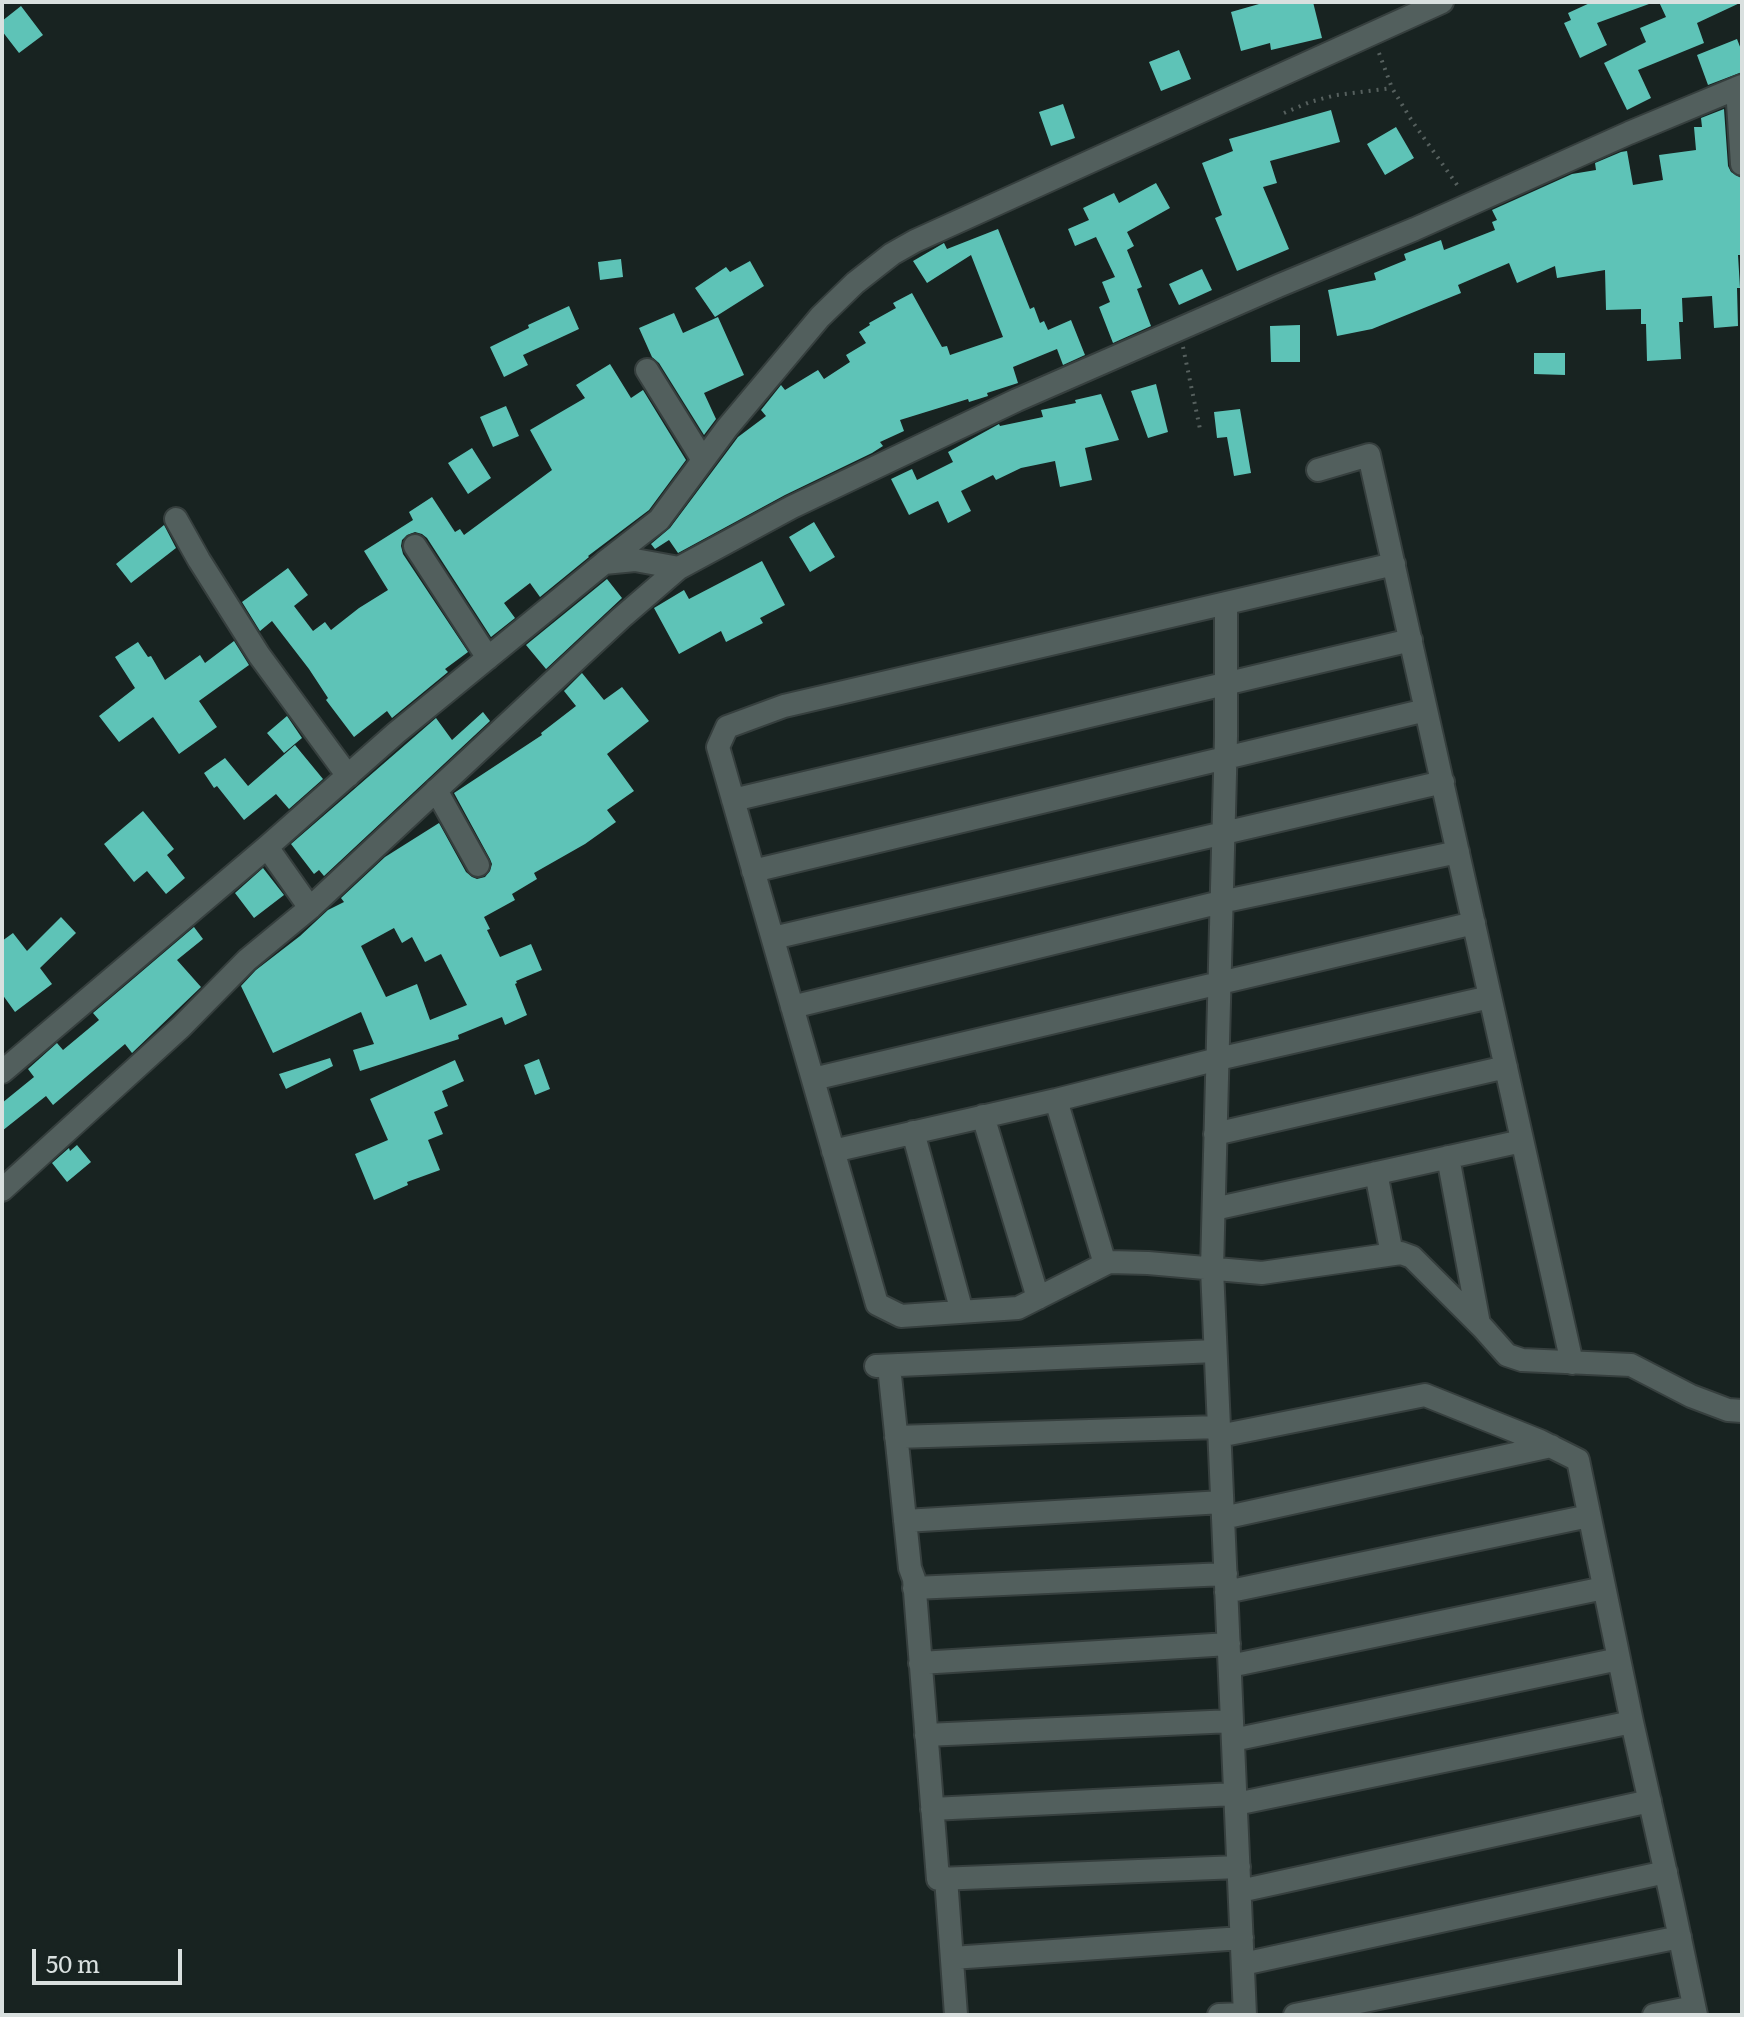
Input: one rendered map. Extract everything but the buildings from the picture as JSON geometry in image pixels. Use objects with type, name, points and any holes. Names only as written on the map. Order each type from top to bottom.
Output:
[{"type":"street","points":[[2,1072],[488,658],[659,520],[703,460],[820,317],[855,283],[892,254],[1442,2]]},
{"type":"street","points":[[2,1190],[181,1027],[247,960],[310,908],[621,618],[679,568],[834,486],[1017,400],[1740,87],[1742,164]]},
{"type":"street","points":[[647,370],[703,460]]},
{"type":"street","points":[[1318,470],[1369,455],[1572,1363]]},
{"type":"street","points":[[176,519],[259,655],[348,776]]},
{"type":"street","points":[[415,546],[488,658]]},
{"type":"street","points":[[604,563],[635,560],[679,568]]},
{"type":"street","points":[[1394,564],[784,706],[727,727],[718,747],[877,1304],[901,1316],[1018,1308],[1109,1262],[1262,1273],[1401,1253],[1412,1257],[1507,1355],[1522,1360],[1631,1365],[1691,1396],[1728,1410],[1742,1411]]},
{"type":"street","points":[[1219,2015],[1245,2014],[1212,1269],[1226,603]]},
{"type":"street","points":[[733,800],[1411,640]]},
{"type":"street","points":[[753,871],[1426,710]]},
{"type":"street","points":[[773,938],[1443,782]]},
{"type":"street","points":[[436,790],[478,865]]},
{"type":"street","points":[[267,847],[310,908]]},
{"type":"street","points":[[792,1007],[1221,902],[1458,852]]},
{"type":"street","points":[[813,1079],[1474,923]]},
{"type":"street","points":[[833,1151],[1490,997]]},
{"type":"street","points":[[1215,1134],[1506,1067]]},
{"type":"street","points":[[1056,1100],[1105,1264]]},
{"type":"street","points":[[983,1116],[1038,1298]]},
{"type":"street","points":[[913,1132],[962,1312]]},
{"type":"street","points":[[1214,1209],[1522,1141]]},
{"type":"street","points":[[1448,1157],[1479,1324]]},
{"type":"street","points":[[1376,1173],[1392,1254]]},
{"type":"street","points":[[1215,1351],[882,1366],[896,1437],[914,1588],[938,1879],[1239,1867]]},
{"type":"street","points":[[896,1437],[1219,1432],[1425,1395],[1578,1460],[1695,2011],[1654,2015]]},
{"type":"street","points":[[905,1521],[1223,1510],[1551,1446]]},
{"type":"street","points":[[914,1588],[1226,1583],[1589,1516]]},
{"type":"street","points":[[920,1663],[1229,1655],[1604,1588]]},
{"type":"street","points":[[926,1735],[1233,1730],[1619,1659]]},
{"type":"street","points":[[932,1809],[1236,1799],[1632,1722]]},
{"type":"street","points":[[1240,1891],[1650,1801]]},
{"type":"street","points":[[1243,1964],[1666,1872]]},
{"type":"street","points":[[946,1878],[956,2015]]},
{"type":"street","points":[[1295,2015],[1680,1937]]},
{"type":"street","points":[[952,1958],[1242,1938]]},
{"type":"path","points":[[1373,34],[1392,88],[1440,162],[1472,203]]},
{"type":"path","points":[[1284,113],[1336,95],[1392,88]]},
{"type":"path","points":[[1179,329],[1200,429]]}]
